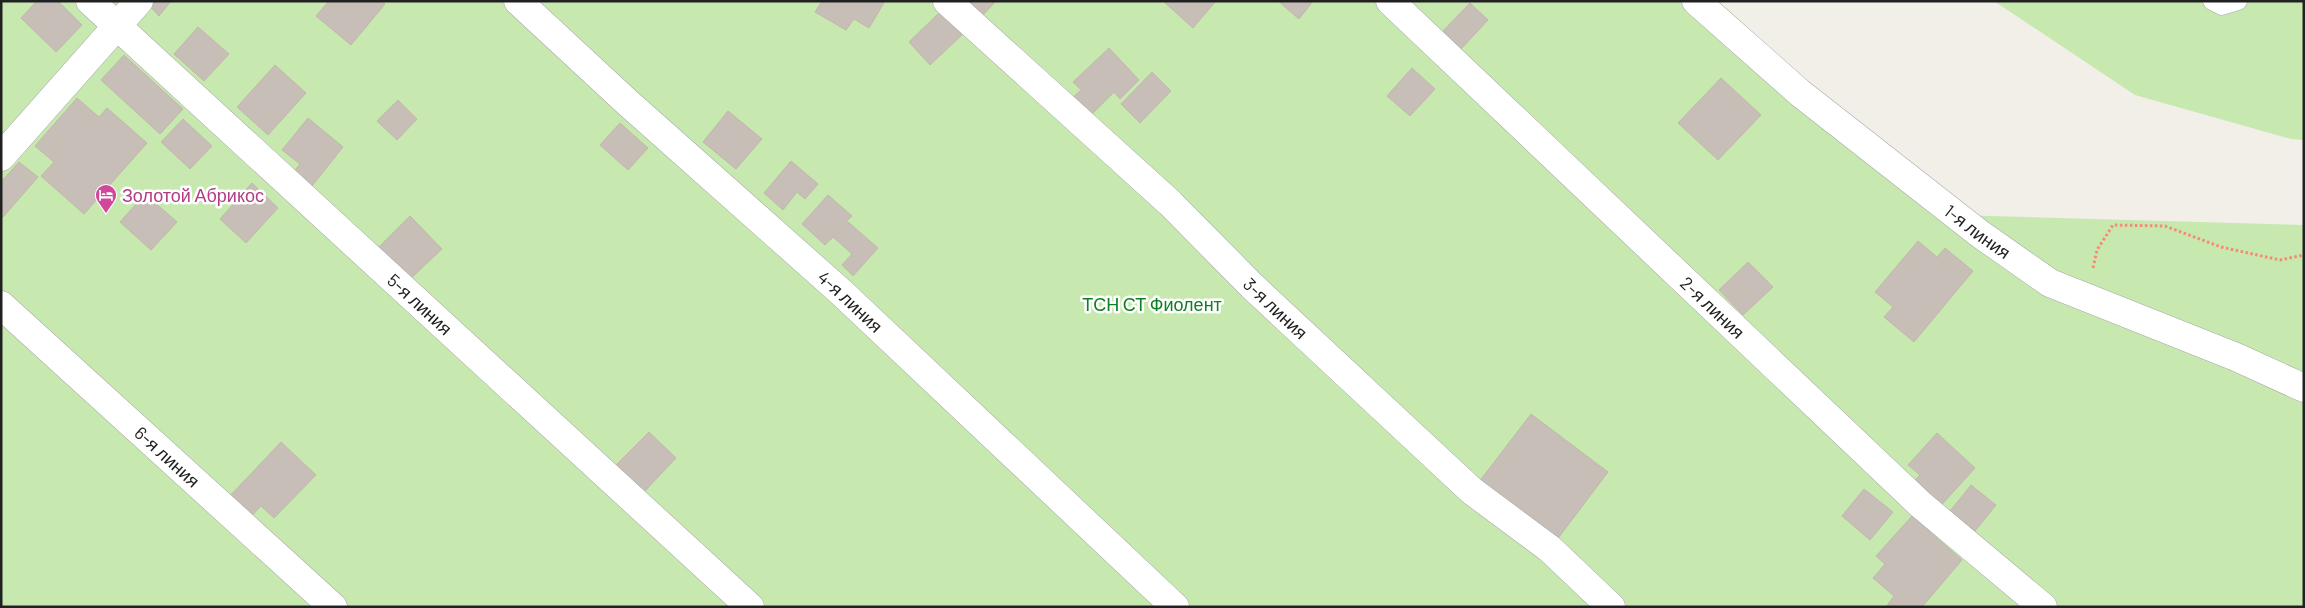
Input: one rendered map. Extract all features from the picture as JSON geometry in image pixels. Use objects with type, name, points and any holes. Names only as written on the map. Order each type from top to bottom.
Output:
[{"type":"street","name":"5-я линия","points":[[90,1],[116,27],[418,300],[750,607]]},
{"type":"street","points":[[1,157],[140,1]]},
{"type":"street","name":"4-я линия","points":[[518,1],[627,102],[842,293],[1175,607]]},
{"type":"street","name":"3-я линия","points":[[947,1],[1170,203],[1252,286],[1472,492],[1550,549],[1611,607]]},
{"type":"street","name":"2-я линия","points":[[1390,1],[1920,504],[2043,607]]},
{"type":"street","name":"1-я линия","points":[[1696,1],[1800,93],[1980,234],[2050,283],[2236,358],[2304,388]]},
{"type":"street","name":"6-я линия","points":[[1,305],[333,607]]},
{"type":"lane","points":[[2212,1],[2222,6],[2238,1]]},
{"type":"path","points":[[2086,299],[2097,250],[2113,225],[2165,226],[2222,247],[2280,260],[2304,255]]},
{"type":"green space","name":"ТСН СТ Фиолент","points":[[1,1],[1718,1],[1956,215],[2304,225],[2304,607],[1,607]]},
{"type":"green space","points":[[1994,1],[2304,1],[2304,140],[2291,139],[2135,95]]},
{"type":"building","points":[[37,1],[58,1],[82,25],[56,52],[21,18]]},
{"type":"building","points":[[145,1],[171,1],[159,16]]},
{"type":"building","points":[[329,1],[382,1],[385,4],[351,45],[316,16]]},
{"type":"building","points":[[822,1],[885,1],[869,28],[854,19],[846,30],[815,12]]},
{"type":"building","points":[[968,1],[996,1],[983,15]]},
{"type":"building","points":[[1163,1],[1214,1],[1215,2],[1193,28]]},
{"type":"building","points":[[1278,1],[1313,1],[1299,19]]},
{"type":"building","points":[[1470,3],[1488,20],[1461,49],[1442,32]]},
{"type":"building","points":[[940,12],[962,35],[930,65],[909,42]]},
{"type":"building","points":[[198,27],[229,54],[204,81],[174,54]]},
{"type":"building","points":[[1109,48],[1139,80],[1120,99],[1114,92],[1088,118],[1070,100],[1081,90],[1073,82]]},
{"type":"building","points":[[124,55],[183,109],[160,134],[101,80]]},
{"type":"building","points":[[275,65],[306,93],[268,135],[237,107]]},
{"type":"building","points":[[1412,68],[1435,89],[1410,116],[1387,96]]},
{"type":"building","points":[[1152,72],[1171,91],[1140,123],[1121,104]]},
{"type":"building","points":[[1721,78],[1761,115],[1718,160],[1678,123]]},
{"type":"building","points":[[77,98],[99,117],[107,108],[147,143],[84,214],[41,176],[54,162],[35,146]]},
{"type":"building","points":[[398,100],[417,119],[397,140],[377,121]]},
{"type":"building","points":[[728,111],[762,139],[736,169],[703,142]]},
{"type":"building","points":[[308,118],[343,147],[308,191],[290,176],[300,164],[282,150]]},
{"type":"building","points":[[183,119],[212,146],[190,169],[161,142]]},
{"type":"building","points":[[620,123],[648,148],[628,170],[600,145]]},
{"type":"building","points":[[791,161],[818,184],[805,199],[797,192],[783,210],[764,193]]},
{"type":"building","points":[[19,162],[38,177],[3,217],[1,215],[1,182]]},
{"type":"building","points":[[252,183],[278,208],[246,243],[220,219]]},
{"type":"building","points":[[145,194],[177,222],[151,250],[120,222]]},
{"type":"building","points":[[828,195],[852,216],[847,221],[878,248],[853,276],[842,265],[852,254],[833,237],[825,245],[802,224]]},
{"type":"building","points":[[410,216],[442,249],[407,282],[376,250]]},
{"type":"building","points":[[1918,241],[1937,257],[1945,248],[1973,271],[1914,342],[1884,317],[1893,307],[1875,292]]},
{"type":"building","points":[[1748,262],[1773,287],[1743,315],[1719,290]]},
{"type":"building","points":[[1531,414],[1608,472],[1550,549],[1472,491]]},
{"type":"building","points":[[649,432],[676,458],[643,493],[615,466]]},
{"type":"building","points":[[1937,433],[1975,468],[1937,510],[1910,485],[1920,475],[1908,465]]},
{"type":"building","points":[[281,442],[316,475],[274,518],[261,506],[248,520],[227,499]]},
{"type":"building","points":[[1971,485],[1996,505],[1975,531],[1950,511]]},
{"type":"building","points":[[1864,489],[1893,512],[1870,540],[1842,516]]},
{"type":"building","points":[[1912,516],[1962,560],[1922,607],[1886,607],[1894,596],[1873,578],[1885,564],[1876,556]]},
{"type":"place","name":"Золотой Абрикос","points":[[106,214]]}]
